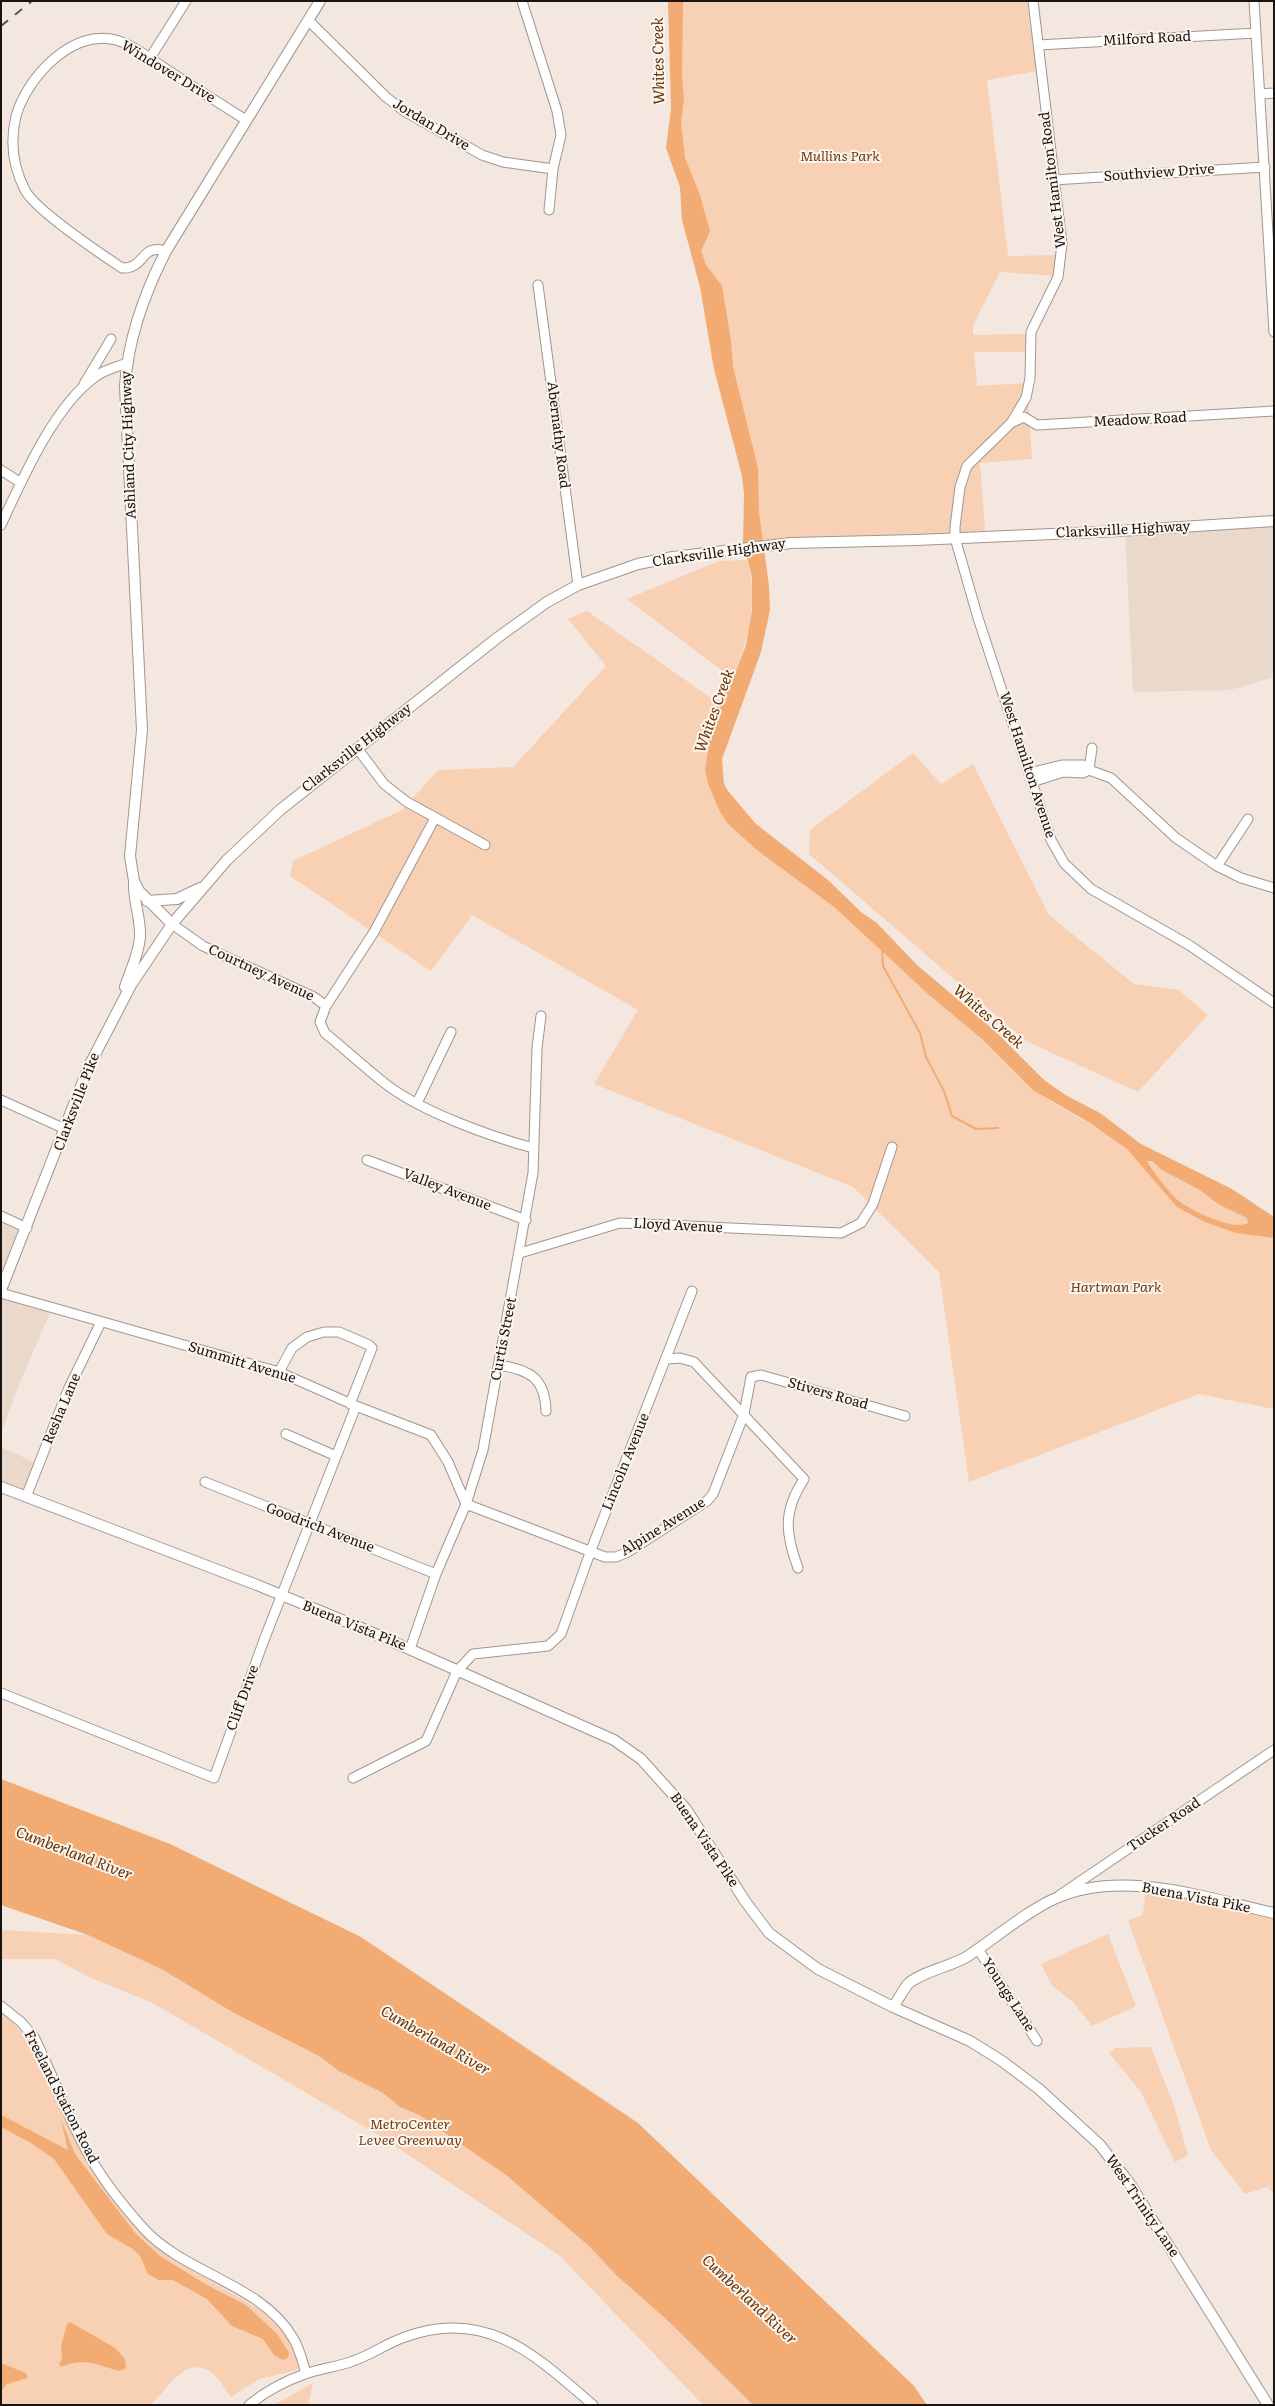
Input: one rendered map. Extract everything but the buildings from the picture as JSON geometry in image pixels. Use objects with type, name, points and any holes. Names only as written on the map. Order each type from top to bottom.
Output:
[{"type":"main road","name":"Ashland City Highway","points":[[172,924],[147,901],[134,881],[130,856],[142,730],[125,386],[126,363],[136,322],[148,289],[166,251],[320,1]]},
{"type":"main road","name":"Clarksville Highway","points":[[172,924],[203,887],[263,825],[357,748],[528,615],[578,585],[638,564],[672,557],[791,543],[1119,531],[1274,521]]},
{"type":"main road","points":[[118,1008],[140,938],[134,896],[134,881]]},
{"type":"main road","points":[[147,901],[177,899],[203,887]]},
{"type":"main road","name":"Clarksville Pike","points":[[1,1292],[90,1066],[118,1008],[143,966],[172,924]]},
{"type":"main road","name":"Buena Vista Pike","points":[[1,1487],[282,1596],[410,1649],[614,1740],[641,1759],[664,1782],[686,1809],[745,1901],[769,1933],[818,1969],[893,2007],[908,1984],[915,1978],[955,1964],[1054,1899],[1102,1888],[1146,1887],[1274,1913]]},
{"type":"main road","name":"West Trinity Lane","points":[[893,2007],[970,2041],[1002,2061],[1039,2089],[1100,2145],[1130,2184],[1268,2405]]},
{"type":"street","points":[[150,58],[186,1]]},
{"type":"street","points":[[522,1],[557,111],[561,136],[553,169],[549,210]]},
{"type":"street","name":"West Hamilton Road","points":[[955,538],[960,487],[967,466],[1011,423],[1026,398],[1030,378],[1031,332],[1058,277],[1062,262],[1062,244],[1033,1]]},
{"type":"street","points":[[1254,1],[1272,274],[1274,332]]},
{"type":"street","name":"Jordan Drive","points":[[308,21],[386,97],[404,111],[482,155],[503,162],[553,169]]},
{"type":"street","name":"Milford Road","points":[[1038,45],[1256,33]]},
{"type":"street","name":"Windover Drive","points":[[166,251],[156,248],[149,250],[137,265],[130,268],[122,268],[44,210],[26,192],[16,169],[12,149],[16,115],[27,93],[55,58],[68,48],[80,41],[96,38],[117,40],[150,58],[246,120]]},
{"type":"street","points":[[1260,94],[1274,93]]},
{"type":"street","name":"Southview Drive","points":[[1054,180],[1265,166]]},
{"type":"street","name":"Abernathy Road","points":[[538,285],[578,585]]},
{"type":"street","points":[[80,391],[111,339]]},
{"type":"street","points":[[1,525],[21,482],[70,401],[95,376],[126,363]]},
{"type":"street","name":"Meadow Road","points":[[1011,423],[1024,418],[1037,425],[1274,412]]},
{"type":"street","points":[[1,470],[21,482]]},
{"type":"street","name":"West Hamilton Avenue","points":[[955,538],[1051,840],[1064,863],[1090,889],[1189,945],[1274,1003]]},
{"type":"street","points":[[357,748],[384,784],[407,802],[485,845]]},
{"type":"street","points":[[1089,770],[1092,748]]},
{"type":"street","points":[[1030,777],[1055,770],[1083,773],[1089,770],[1111,778],[1176,838],[1217,866],[1241,878],[1274,888]]},
{"type":"street","points":[[326,1006],[374,932],[435,818]]},
{"type":"street","points":[[1217,866],[1248,818]]},
{"type":"street","name":"Courtney Avenue","points":[[172,924],[201,944],[314,997],[326,1006],[320,1022],[325,1033],[388,1086],[417,1103],[499,1139],[533,1148]]},
{"type":"street","name":"Curtis Street","points":[[410,1649],[436,1574],[466,1504],[483,1450],[533,1173],[537,1048],[541,1016]]},
{"type":"street","points":[[417,1103],[451,1032]]},
{"type":"street","points":[[1,1100],[65,1129]]},
{"type":"street","name":"Lloyd Avenue","points":[[520,1253],[620,1223],[841,1233],[861,1223],[873,1204],[892,1147]]},
{"type":"street","name":"Valley Avenue","points":[[367,1160],[526,1220]]},
{"type":"street","points":[[1,1216],[27,1228]]},
{"type":"street","name":"Lincoln Avenue","points":[[457,1671],[472,1654],[548,1646],[561,1634],[591,1550],[692,1291]]},
{"type":"street","name":"Summitt Avenue","points":[[1,1292],[279,1372],[353,1405],[431,1434],[448,1462],[466,1504]]},
{"type":"street","name":"Resha Lane","points":[[26,1497],[68,1390],[101,1322]]},
{"type":"street","name":"Cliff Drive","points":[[1,1693],[214,1778],[336,1456],[372,1348],[338,1332],[324,1332],[307,1337],[288,1352],[279,1372]]},
{"type":"street","points":[[667,1359],[680,1358],[694,1362],[804,1479],[796,1491],[787,1524],[788,1542],[798,1568]]},
{"type":"street","points":[[499,1365],[527,1371],[536,1379],[546,1398],[546,1411]]},
{"type":"street","name":"Stivers Road","points":[[751,1378],[761,1375],[905,1416]]},
{"type":"street","name":"Alpine Avenue","points":[[466,1504],[591,1550],[605,1557],[616,1557],[628,1552],[706,1502],[718,1484],[744,1414],[751,1378]]},
{"type":"street","points":[[286,1434],[336,1456]]},
{"type":"street","name":"Goodrich Avenue","points":[[205,1482],[436,1574]]},
{"type":"street","points":[[352,1778],[426,1741],[457,1671]]},
{"type":"street","name":"Tucker Road","points":[[1054,1899],[1274,1750]]},
{"type":"street","name":"Youngs Lane","points":[[978,1950],[1038,2041]]},
{"type":"street","name":"Freeland Station Road","points":[[1,2006],[21,2022],[34,2037],[91,2159],[144,2229],[172,2253],[256,2300],[277,2317],[293,2337],[306,2373]]},
{"type":"street","points":[[249,2405],[272,2389],[306,2373],[351,2362],[415,2333],[441,2329],[467,2329],[502,2337],[523,2348],[593,2405]]},
{"type":"shaded area","points":[[1274,521],[1274,677],[1230,690],[1133,692],[1125,531]]},
{"type":"shaded area","points":[[1,1216],[27,1228],[1,1290]]},
{"type":"shaded area","points":[[1,1293],[52,1308],[20,1382],[1,1433]]},
{"type":"shaded area","points":[[1,1447],[38,1464],[26,1497],[1,1487]]},
{"type":"green space","name":"Mullins Park","points":[[675,1],[1027,1],[1037,71],[987,80],[1008,256],[1059,255],[1056,276],[1000,272],[973,325],[973,335],[1026,334],[1026,352],[974,352],[977,386],[1027,383],[1032,459],[980,463],[985,531],[759,544],[678,144]]},
{"type":"green space","points":[[747,560],[752,590],[752,605],[747,635],[733,679],[627,599],[719,561]]},
{"type":"green space","name":"Hartman Park","points":[[587,611],[718,703],[712,723],[705,770],[708,784],[728,823],[758,851],[834,907],[928,994],[983,1040],[1018,1075],[1052,1102],[1274,1229],[1274,1409],[1199,1394],[969,1482],[939,1272],[853,1187],[594,1084],[638,1010],[472,915],[431,971],[290,876],[293,861],[402,810],[438,770],[513,767],[606,666],[568,619]]},
{"type":"green space","points":[[913,753],[941,784],[973,764],[1049,915],[1134,984],[1179,990],[1208,1015],[1138,1092],[1026,1041],[809,854],[810,830]]},
{"type":"green space","points":[[1146,1887],[1274,1913],[1274,2193],[1267,2187],[1245,2194],[1211,2150],[1128,1920],[1143,1915]]},
{"type":"green space","name":"MetroCenter Levee Greenway","points":[[1,1930],[88,1935],[163,1970],[234,2013],[319,2056],[339,2071],[383,2093],[400,2107],[419,2115],[506,2175],[589,2246],[616,2275],[667,2320],[753,2405],[703,2405],[559,2255],[380,2136],[153,2003],[91,1978],[55,1959],[1,1959]]},
{"type":"green space","points":[[1108,1934],[1136,2006],[1092,2026],[1073,2002],[1052,1985],[1041,1964]]},
{"type":"green space","points":[[1,2011],[29,2039],[82,2153],[99,2179],[142,2233],[152,2244],[176,2261],[265,2313],[285,2333],[294,2348],[299,2365],[297,2370],[259,2379],[231,2397],[214,2374],[201,2368],[192,2368],[177,2376],[150,2405],[1,2405]]},
{"type":"green space","points":[[1151,2047],[1174,2106],[1188,2155],[1175,2162],[1141,2092],[1109,2053],[1115,2048]]},
{"type":"green space","points":[[313,2383],[308,2405],[274,2405]]},
{"type":"water","points":[[668,1],[683,1],[682,77],[684,98],[681,123],[685,158],[700,195],[710,231],[701,251],[706,265],[722,286],[731,341],[733,367],[758,468],[759,512],[769,586],[770,610],[761,652],[722,759],[724,784],[756,824],[828,880],[862,913],[877,923],[917,965],[996,1032],[1044,1080],[1067,1096],[1100,1113],[1141,1144],[1232,1189],[1274,1217],[1274,1238],[1236,1233],[1205,1222],[1177,1207],[1127,1149],[1090,1123],[1033,1090],[983,1040],[928,994],[834,907],[758,851],[728,824],[720,812],[708,784],[705,770],[712,723],[718,703],[733,679],[746,645],[752,610],[752,577],[743,543],[744,494],[742,476],[714,369],[700,287],[682,220],[680,187],[666,148],[671,109]],"holes":[[[1147,1161],[1152,1161],[1162,1170],[1200,1190],[1218,1204],[1247,1218],[1248,1223],[1241,1225],[1212,1219],[1185,1205],[1176,1198],[1152,1170]]]},
{"type":"water","name":"Cumberland River","points":[[1,1779],[170,1844],[361,1937],[638,2123],[914,2386],[927,2405],[753,2405],[667,2320],[616,2275],[589,2246],[506,2175],[419,2115],[400,2107],[383,2093],[339,2071],[319,2056],[234,2013],[163,1970],[88,1935],[1,1905]]},
{"type":"water","points":[[1,2115],[68,2150],[61,2120],[75,2154],[136,2234],[160,2256],[207,2285],[246,2305],[278,2335],[289,2353],[288,2358],[283,2360],[274,2355],[263,2339],[232,2326],[207,2299],[173,2280],[159,2280],[148,2274],[140,2256],[133,2249],[107,2234],[54,2159],[31,2143],[1,2127]]},
{"type":"water","points":[[70,2322],[115,2348],[125,2359],[126,2368],[120,2371],[84,2362],[61,2367],[59,2363],[62,2360],[61,2346],[67,2324]]},
{"type":"water","points":[[1,2363],[26,2373],[28,2378],[7,2384],[1,2391]]},
{"type":"waterway","points":[[882,949],[883,966],[920,1033],[926,1057],[944,1091],[952,1116],[976,1129],[998,1128]]},
{"type":"railway","points":[[1,26],[32,1]]},
{"type":"water label","name":"Whites Creek","points":[[659,61]]},
{"type":"water label","name":"Whites Creek","points":[[715,711]]},
{"type":"water label","name":"Whites Creek","points":[[988,1017]]}]
